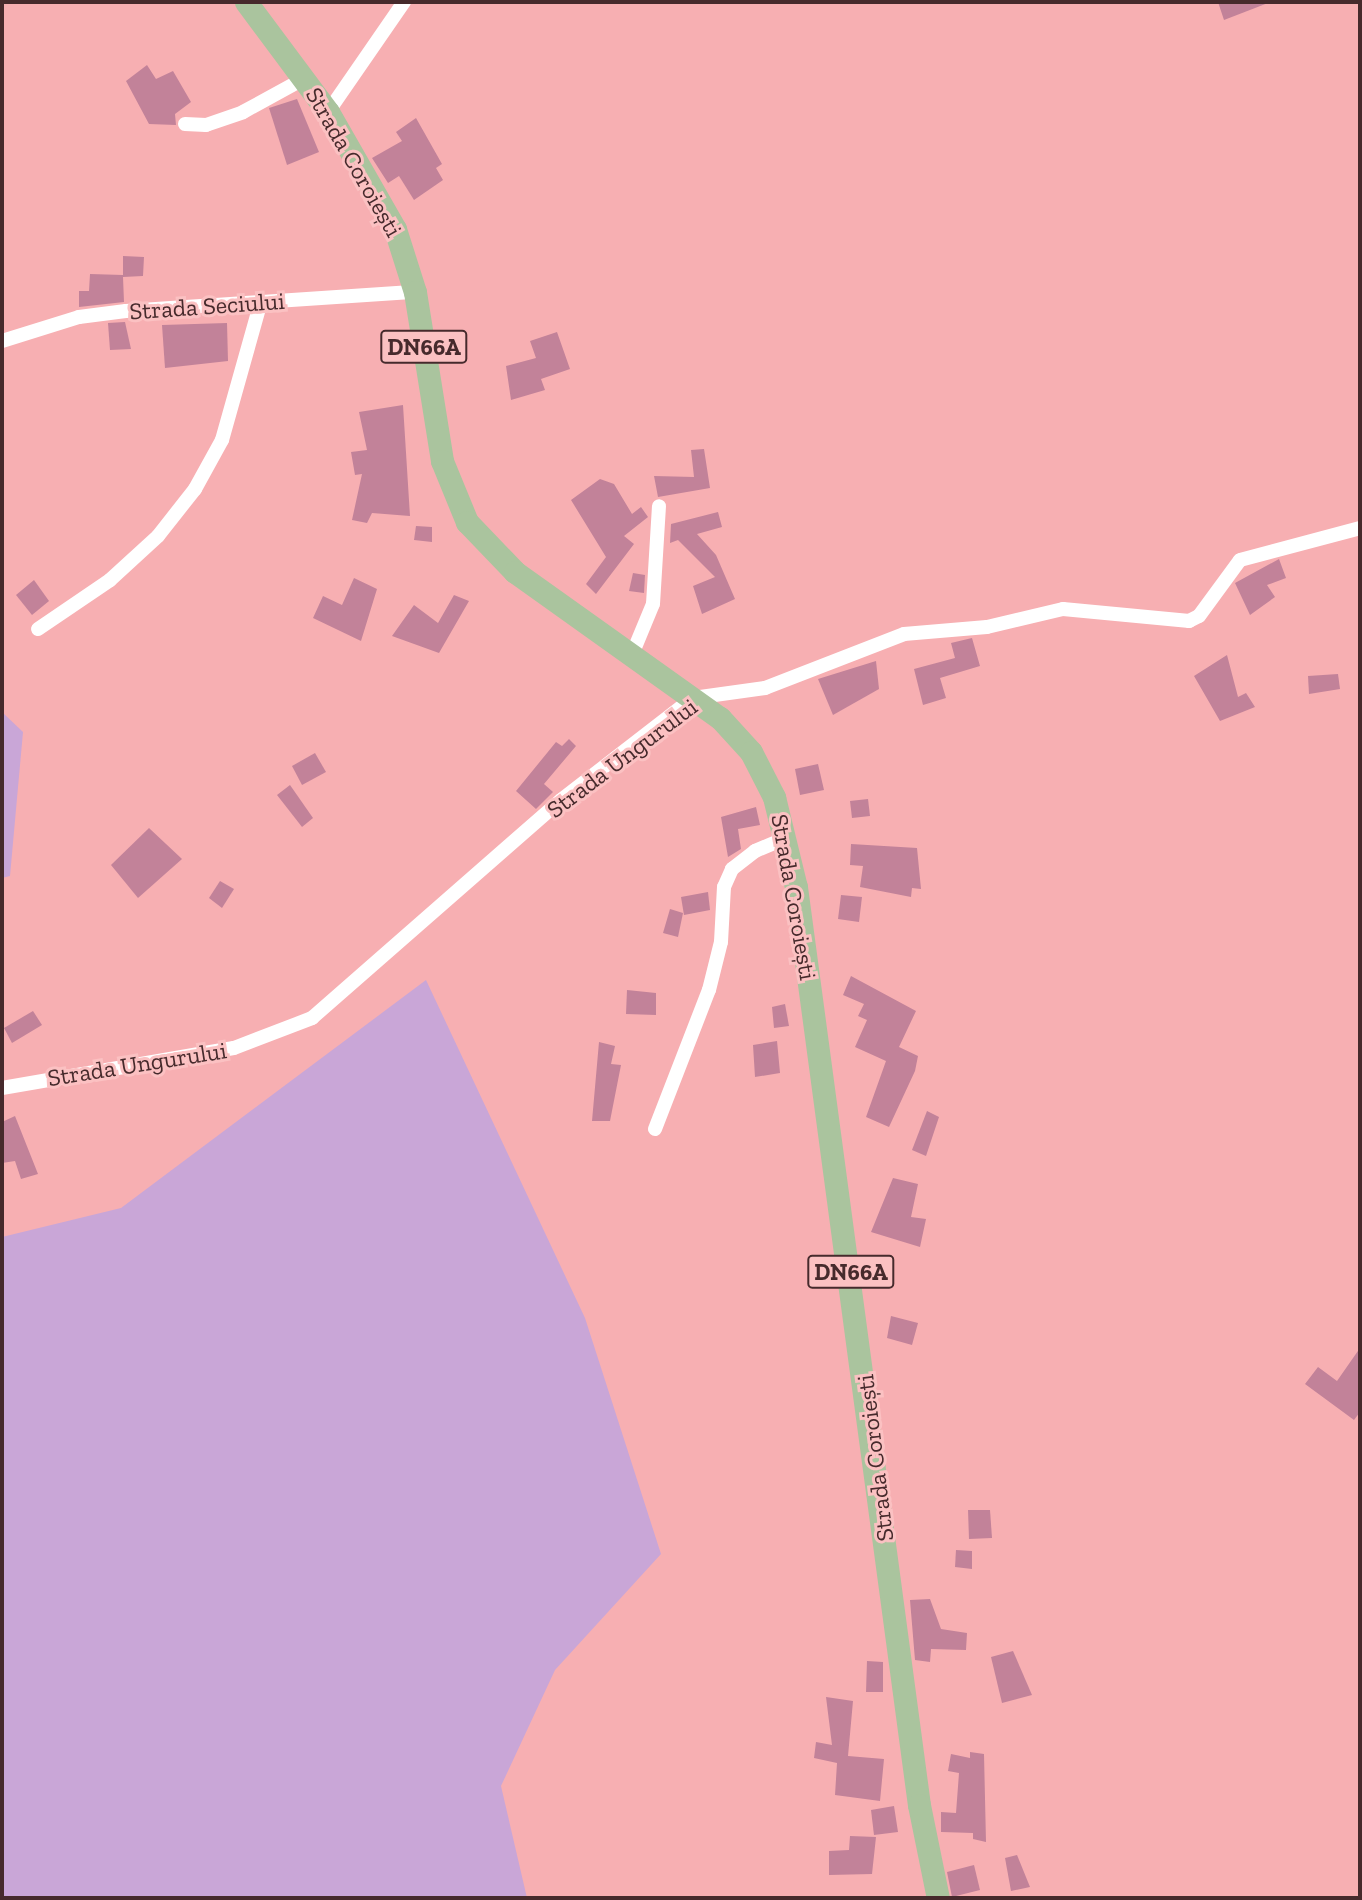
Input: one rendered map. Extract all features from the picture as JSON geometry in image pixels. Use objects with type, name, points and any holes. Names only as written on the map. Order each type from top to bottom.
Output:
[{"type":"main road","name":"Strada Coroiești","points":[[246,2],[328,112],[395,229],[415,292],[437,438],[460,511],[514,572],[631,657],[685,692],[751,752],[788,837],[919,1805],[938,1898]]},
{"type":"street","points":[[328,112],[404,2]]},
{"type":"street","points":[[186,124],[206,125],[243,112],[305,78]]},
{"type":"street","name":"Strada Seciului","points":[[2,341],[79,317],[415,292]]},
{"type":"street","points":[[38,629],[110,579],[158,536],[195,489],[222,440],[261,302]]},
{"type":"street","points":[[631,657],[653,604],[659,506]]},
{"type":"street","name":"Strada Ungurului","points":[[2,1088],[234,1048],[312,1018],[685,692],[765,688],[904,634],[987,627],[1063,609],[1189,621],[1199,616],[1240,560],[1360,528]]},
{"type":"street","points":[[655,1129],[709,990],[721,942],[724,887],[732,869],[755,851],[788,837]]},
{"type":"shaded area","points":[[2,712],[23,732],[10,876],[2,878]]},
{"type":"shaded area","points":[[426,980],[585,1318],[661,1554],[555,1670],[501,1786],[527,1898],[2,1898],[2,1237],[121,1208]]},
{"type":"building","points":[[1218,2],[1268,2],[1268,3],[1224,20]]},
{"type":"building","points":[[147,65],[156,79],[173,71],[191,102],[175,114],[176,125],[149,124],[126,81]]},
{"type":"building","points":[[297,99],[319,152],[287,165],[269,108]]},
{"type":"building","points":[[416,118],[442,164],[436,168],[443,180],[414,200],[399,176],[388,183],[372,158],[402,141],[396,132]]},
{"type":"building","points":[[123,256],[144,257],[143,276],[123,277],[124,302],[79,307],[79,291],[89,291],[90,274],[123,275]]},
{"type":"building","points":[[125,322],[131,349],[110,350],[108,323]]},
{"type":"building","points":[[227,323],[228,361],[165,368],[162,325]]},
{"type":"building","points":[[557,332],[570,369],[541,379],[545,390],[511,400],[506,366],[536,358],[530,341]]},
{"type":"building","points":[[403,405],[410,516],[372,513],[367,523],[352,520],[362,474],[355,475],[351,452],[367,450],[359,412]]},
{"type":"building","points":[[704,449],[710,488],[658,497],[654,476],[694,477],[691,450]]},
{"type":"building","points":[[600,479],[614,484],[632,514],[641,507],[648,517],[624,536],[634,544],[596,594],[586,584],[606,557],[571,500]]},
{"type":"building","points":[[718,512],[722,527],[697,534],[716,555],[735,599],[702,614],[693,586],[715,577],[678,540],[670,543],[671,524]]},
{"type":"building","points":[[416,526],[432,527],[432,542],[414,540]]},
{"type":"building","points":[[1279,559],[1286,578],[1267,585],[1275,597],[1250,615],[1235,583]]},
{"type":"building","points":[[633,573],[645,575],[644,593],[629,591]]},
{"type":"building","points":[[354,578],[377,589],[361,641],[313,618],[323,596],[342,605]]},
{"type":"building","points":[[34,580],[49,601],[32,615],[16,595]]},
{"type":"building","points":[[454,595],[469,601],[439,653],[392,636],[414,605],[438,623]]},
{"type":"building","points":[[972,638],[980,666],[940,678],[946,698],[923,705],[914,669],[955,658],[951,643]]},
{"type":"building","points":[[1227,655],[1238,697],[1246,693],[1255,707],[1220,721],[1194,676]]},
{"type":"building","points":[[876,661],[879,689],[833,715],[818,679]]},
{"type":"building","points":[[1338,674],[1340,689],[1309,694],[1308,676]]},
{"type":"building","points":[[569,739],[576,746],[544,784],[553,792],[536,809],[516,791],[556,742],[562,746]]},
{"type":"building","points":[[315,753],[326,772],[302,785],[292,766]]},
{"type":"building","points":[[818,764],[824,790],[800,795],[795,769]]},
{"type":"building","points":[[290,785],[313,818],[302,827],[277,795]]},
{"type":"building","points":[[868,799],[870,816],[852,818],[850,801]]},
{"type":"building","points":[[756,807],[760,825],[738,829],[741,849],[728,857],[721,817]]},
{"type":"building","points":[[149,828],[182,859],[138,898],[111,865]]},
{"type":"building","points":[[851,844],[917,848],[921,889],[912,888],[911,897],[860,887],[863,866],[850,865]]},
{"type":"building","points":[[220,881],[234,889],[222,908],[209,898]]},
{"type":"building","points":[[708,892],[710,910],[684,915],[681,897]]},
{"type":"building","points":[[841,895],[862,897],[859,922],[838,919]]},
{"type":"building","points":[[670,909],[683,913],[678,937],[663,933]]},
{"type":"building","points":[[851,976],[916,1011],[899,1047],[918,1056],[915,1071],[889,1127],[866,1117],[886,1061],[855,1047],[867,1020],[858,1016],[864,1004],[843,995]]},
{"type":"building","points":[[627,990],[656,993],[656,1015],[626,1014]]},
{"type":"building","points":[[785,1004],[789,1026],[774,1028],[772,1007]]},
{"type":"building","points":[[33,1011],[42,1025],[12,1043],[4,1028]]},
{"type":"building","points":[[777,1041],[780,1073],[755,1077],[753,1045]]},
{"type":"building","points":[[599,1042],[615,1046],[611,1064],[621,1065],[610,1121],[592,1121]]},
{"type":"building","points":[[927,1111],[939,1117],[926,1156],[912,1150]]},
{"type":"building","points":[[15,1116],[38,1174],[21,1179],[15,1161],[2,1163],[2,1122]]},
{"type":"building","points":[[893,1178],[918,1184],[911,1217],[926,1219],[920,1247],[871,1232]]},
{"type":"building","points":[[891,1316],[918,1323],[912,1345],[887,1338]]},
{"type":"building","points":[[1360,1348],[1360,1412],[1354,1420],[1305,1384],[1318,1367],[1337,1381]]},
{"type":"building","points":[[968,1510],[990,1510],[992,1538],[969,1539]]},
{"type":"building","points":[[956,1550],[972,1551],[972,1569],[955,1567]]},
{"type":"building","points":[[930,1599],[941,1629],[967,1633],[966,1650],[931,1649],[930,1662],[915,1660],[910,1600]]},
{"type":"building","points":[[1013,1651],[1032,1695],[1002,1703],[991,1657]]},
{"type":"building","points":[[867,1661],[883,1662],[883,1692],[866,1692]]},
{"type":"building","points":[[826,1697],[853,1701],[848,1756],[884,1759],[880,1801],[835,1795],[837,1763],[814,1758],[816,1742],[832,1745]]},
{"type":"building","points":[[970,1752],[984,1754],[986,1842],[973,1839],[973,1833],[941,1832],[941,1812],[956,1813],[959,1773],[948,1771],[951,1754],[970,1758]]},
{"type":"building","points":[[894,1806],[898,1832],[874,1835],[871,1810]]},
{"type":"building","points":[[850,1836],[876,1837],[872,1874],[829,1875],[829,1851],[849,1850]]},
{"type":"building","points":[[1017,1855],[1030,1887],[1011,1891],[1005,1858]]},
{"type":"building","points":[[974,1865],[980,1890],[952,1897],[947,1872]]}]
